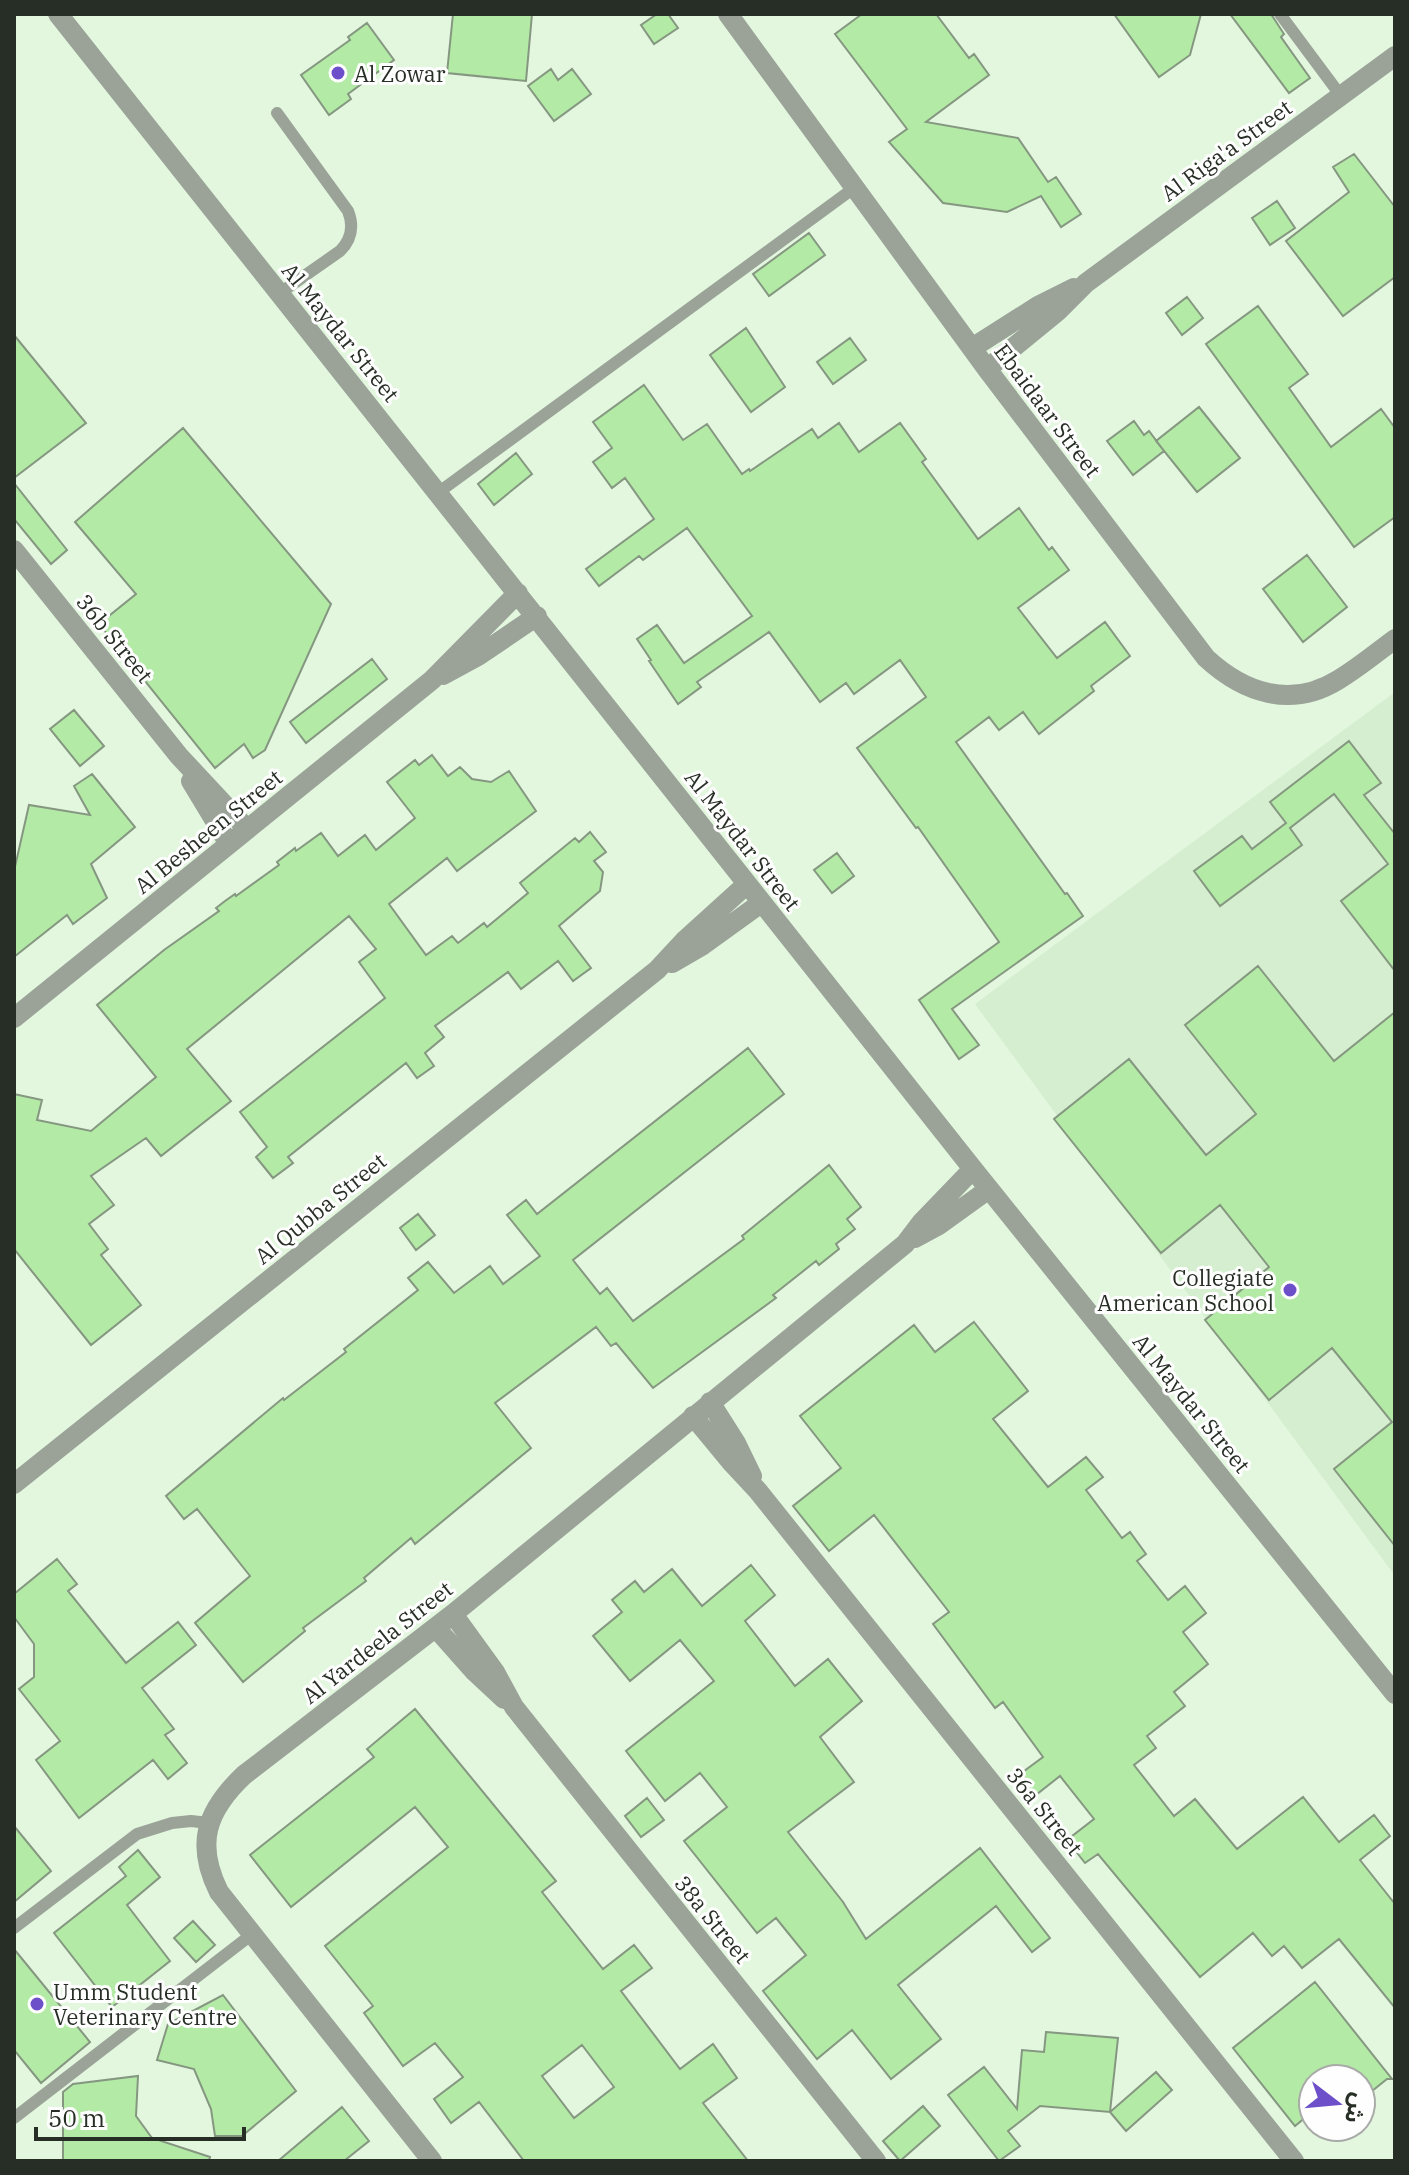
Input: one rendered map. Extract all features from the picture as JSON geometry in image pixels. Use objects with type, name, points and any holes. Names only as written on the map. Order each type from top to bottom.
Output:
[{"type":"street","name":"Al Maydar Street","points":[[58,14],[761,903],[1395,1694]]},
{"type":"street","name":"Ebaidaar Street","points":[[728,14],[987,369],[1206,658],[1223,674],[1244,686],[1266,693],[1290,695],[1316,690],[1336,681],[1393,644]]},
{"type":"street","name":"Al Riga'a Street","points":[[987,369],[1058,311],[1086,283],[1395,56]]},
{"type":"street","name":"Al Riga'a Street","points":[[972,348],[1038,306],[1086,283]]},
{"type":"street","name":"36b Street","points":[[14,550],[179,756],[247,829]]},
{"type":"street","name":"Al Besheen Street","points":[[14,1018],[432,680],[518,593]]},
{"type":"street","name":"Al Besheen Street","points":[[432,680],[467,663],[537,616]]},
{"type":"street","name":"36b Street","points":[[179,756],[192,784],[229,844]]},
{"type":"street","name":"Al Qubba Street","points":[[14,1484],[657,970],[747,884]]},
{"type":"street","name":"Al Qubba Street","points":[[657,970],[703,945],[761,903]]},
{"type":"street","name":"Al Yardeela Street","points":[[905,1244],[973,1169]]},
{"type":"street","name":"Al Yardeela Street","points":[[209,1823],[224,1797],[244,1775],[436,1628],[905,1244],[939,1225],[989,1189]]},
{"type":"street","name":"36a Street","points":[[710,1402],[742,1455],[758,1491]]},
{"type":"street","name":"36a Street","points":[[693,1416],[758,1491],[1294,2161]]},
{"type":"street","name":"38a Street","points":[[453,1614],[495,1672],[514,1707],[876,2161]]},
{"type":"street","name":"38a Street","points":[[436,1628],[484,1681],[514,1707]]},
{"type":"street","points":[[209,1823],[206,1859],[219,1892],[432,2161]]},
{"type":"lane","points":[[1280,14],[1341,96]]},
{"type":"lane","points":[[277,113],[348,211],[352,227],[347,245],[280,293]]},
{"type":"lane","points":[[439,492],[854,188]]},
{"type":"lane","points":[[14,1928],[137,1834],[172,1823],[209,1823]]},
{"type":"lane","points":[[14,2118],[251,1935]]},
{"type":"shaded area","name":"Collegiate American School","points":[[1395,692],[1395,1576],[975,1004]]},
{"type":"building","points":[[453,14],[532,14],[526,81],[447,73]]},
{"type":"building","points":[[657,14],[668,14],[678,28],[654,44],[641,25]]},
{"type":"building","points":[[862,14],[936,14],[969,58],[974,54],[989,75],[926,122],[1018,138],[1048,182],[1056,177],[1081,214],[1061,227],[1041,196],[1007,212],[943,203],[889,142],[907,129],[835,34]]},
{"type":"building","points":[[1114,14],[1201,14],[1190,55],[1159,77]]},
{"type":"building","points":[[1230,14],[1271,14],[1284,34],[1281,37],[1310,78],[1289,93]]},
{"type":"building","points":[[367,23],[394,60],[348,94],[351,99],[329,115],[301,75],[350,40],[348,37]]},
{"type":"building","points":[[551,69],[558,80],[572,69],[591,94],[554,121],[528,86]]},
{"type":"building","points":[[1354,154],[1395,207],[1395,277],[1343,316],[1286,241],[1349,192],[1333,167]]},
{"type":"building","points":[[1277,201],[1295,228],[1270,245],[1252,218]]},
{"type":"building","points":[[809,233],[825,255],[769,296],[753,274]]},
{"type":"building","points":[[1187,297],[1203,318],[1182,335],[1166,313]]},
{"type":"building","points":[[1258,306],[1308,374],[1289,388],[1331,447],[1381,409],[1395,428],[1395,517],[1354,547],[1206,344]]},
{"type":"building","points":[[746,328],[785,387],[751,412],[710,355]]},
{"type":"building","points":[[14,335],[86,423],[14,478]]},
{"type":"building","points":[[850,338],[866,360],[833,384],[817,362]]},
{"type":"building","points":[[644,385],[683,440],[707,424],[742,474],[812,429],[818,438],[839,423],[859,452],[900,423],[926,459],[922,462],[978,539],[1019,508],[1049,550],[1052,547],[1069,570],[1018,608],[1057,658],[1105,622],[1130,656],[1091,686],[1094,691],[1039,734],[1023,712],[999,730],[989,717],[956,742],[1083,916],[952,1009],[979,1045],[959,1059],[919,1000],[999,942],[918,827],[857,748],[926,697],[900,660],[854,694],[846,683],[820,702],[769,632],[697,682],[701,687],[678,704],[637,639],[657,625],[684,663],[752,616],[687,528],[643,560],[639,556],[599,586],[586,569],[654,519],[625,478],[612,488],[593,462],[612,448],[593,422]]},
{"type":"building","points":[[1199,407],[1240,458],[1197,492],[1156,441]]},
{"type":"building","points":[[1134,421],[1144,435],[1149,431],[1164,451],[1133,475],[1107,441]]},
{"type":"building","points":[[183,428],[331,604],[265,750],[253,758],[244,744],[215,768],[99,624],[136,594],[75,522]]},
{"type":"building","points":[[516,453],[532,474],[494,505],[478,484]]},
{"type":"building","points":[[14,483],[67,550],[51,564],[14,519]]},
{"type":"building","points":[[1307,555],[1347,607],[1303,642],[1263,589]]},
{"type":"building","points":[[372,659],[387,679],[306,743],[290,722]]},
{"type":"building","points":[[74,710],[104,746],[80,766],[50,729]]},
{"type":"building","points":[[1349,741],[1381,783],[1364,795],[1395,834],[1395,971],[1341,901],[1388,864],[1334,794],[1290,828],[1302,845],[1220,906],[1194,871],[1242,836],[1252,849],[1286,823],[1270,802]]},
{"type":"building","points":[[432,755],[448,776],[460,767],[472,779],[491,782],[509,771],[536,811],[457,871],[447,858],[389,904],[426,955],[452,936],[458,943],[484,923],[487,927],[528,893],[520,883],[575,838],[579,842],[590,832],[606,852],[594,861],[603,872],[600,891],[559,926],[591,968],[573,981],[558,961],[521,989],[508,972],[435,1026],[444,1037],[425,1053],[434,1066],[417,1078],[406,1063],[288,1157],[293,1163],[273,1178],[256,1157],[267,1147],[240,1112],[385,998],[359,962],[376,949],[349,916],[187,1049],[231,1101],[161,1156],[146,1138],[91,1176],[114,1205],[89,1224],[108,1249],[101,1255],[141,1305],[91,1345],[14,1249],[14,1094],[42,1100],[37,1120],[91,1131],[156,1077],[97,1005],[164,950],[219,911],[216,908],[225,901],[279,865],[277,862],[295,848],[296,851],[321,833],[338,856],[365,835],[376,850],[415,818],[387,782],[415,760],[419,765]]},
{"type":"building","points":[[92,774],[135,827],[91,864],[107,898],[73,924],[67,915],[14,957],[14,871],[29,805],[90,815],[74,786]]},
{"type":"building","points":[[837,853],[854,876],[832,893],[814,870]]},
{"type":"building","points":[[1258,966],[1334,1061],[1395,1012],[1395,1546],[1334,1469],[1392,1422],[1332,1348],[1269,1400],[1205,1320],[1269,1267],[1220,1205],[1161,1253],[1054,1119],[1129,1059],[1206,1155],[1256,1114],[1185,1025]]},
{"type":"building","points":[[748,1048],[784,1094],[573,1260],[600,1294],[607,1288],[633,1321],[744,1239],[742,1236],[829,1165],[861,1207],[847,1219],[855,1229],[836,1244],[839,1249],[819,1265],[816,1261],[773,1295],[776,1298],[653,1388],[616,1343],[611,1346],[596,1327],[495,1403],[531,1448],[415,1544],[411,1538],[364,1578],[366,1581],[303,1628],[305,1631],[243,1682],[195,1623],[250,1576],[197,1509],[184,1519],[166,1496],[283,1398],[346,1352],[344,1349],[418,1290],[408,1278],[428,1262],[454,1293],[490,1266],[503,1284],[540,1256],[507,1215],[526,1200],[537,1214]]},
{"type":"building","points":[[418,1214],[435,1235],[416,1250],[400,1228]]},
{"type":"building","points":[[974,1322],[1028,1391],[993,1419],[1048,1487],[1086,1457],[1103,1477],[1086,1490],[1122,1538],[1130,1532],[1146,1554],[1137,1561],[1168,1600],[1185,1586],[1206,1613],[1183,1632],[1208,1664],[1174,1692],[1185,1706],[1147,1736],[1156,1748],[1134,1765],[1174,1816],[1195,1799],[1237,1849],[1303,1797],[1339,1842],[1374,1815],[1390,1836],[1360,1860],[1395,1904],[1395,2008],[1339,1939],[1302,1968],[1284,1946],[1272,1956],[1253,1933],[1200,1977],[1098,1854],[1085,1863],[1067,1840],[1094,1819],[1060,1776],[1032,1798],[1016,1777],[1043,1757],[1003,1702],[995,1708],[933,1624],[949,1612],[874,1515],[829,1551],[793,1506],[841,1468],[800,1416],[914,1325],[935,1352]]},
{"type":"building","points":[[57,1559],[77,1584],[68,1591],[126,1663],[178,1622],[196,1645],[142,1688],[174,1729],[165,1735],[187,1763],[168,1779],[153,1760],[79,1818],[36,1760],[60,1741],[19,1689],[34,1677],[34,1644],[14,1617],[14,1594]]},
{"type":"building","points":[[751,1565],[775,1595],[745,1621],[795,1686],[828,1659],[862,1701],[820,1737],[854,1782],[788,1832],[843,1902],[866,1939],[980,1848],[1050,1938],[1032,1952],[996,1906],[898,1985],[941,2039],[891,2079],[852,2030],[817,2059],[763,1991],[806,1955],[776,1918],[757,1933],[684,1841],[727,1807],[700,1773],[665,1801],[626,1751],[714,1681],[680,1640],[630,1681],[593,1636],[622,1612],[612,1600],[635,1581],[644,1592],[672,1569],[702,1606]]},
{"type":"building","points":[[415,1709],[556,1881],[542,1892],[603,1969],[634,1945],[652,1968],[621,1991],[680,2069],[713,2044],[737,2078],[703,2103],[748,2161],[524,2161],[479,2102],[451,2123],[434,2099],[463,2077],[435,2043],[403,2066],[364,2013],[373,2006],[325,1946],[448,1847],[415,1807],[291,1907],[250,1855],[374,1757],[367,1749]],"holes":[[[582,2045],[614,2087],[574,2118],[542,2076]]]},
{"type":"building","points":[[647,1798],[664,1820],[641,1837],[625,1816]]},
{"type":"building","points":[[14,1826],[51,1871],[14,1902]]},
{"type":"building","points":[[138,1850],[160,1877],[127,1905],[170,1961],[112,2007],[54,1933],[126,1876],[119,1867]]},
{"type":"building","points":[[193,1921],[215,1945],[196,1962],[174,1938]]},
{"type":"building","name":"Umm Student Veterinary Centre","points":[[14,1949],[90,2042],[41,2083],[14,2050]]},
{"type":"building","points":[[1315,1982],[1392,2079],[1377,2087],[1377,2063],[1297,2063],[1295,2126],[1233,2048]]},
{"type":"building","points":[[223,1995],[296,2091],[242,2136],[215,2136],[211,2109],[194,2069],[157,2060],[168,2024]]},
{"type":"building","points":[[1046,2032],[1118,2038],[1110,2112],[1040,2106],[1008,2131],[1020,2146],[999,2161],[948,2095],[984,2067],[1017,2109],[1022,2050],[1044,2052]]},
{"type":"building","points":[[1156,2072],[1172,2090],[1126,2131],[1110,2112]]},
{"type":"building","points":[[138,2076],[136,2116],[152,2138],[210,2157],[209,2161],[63,2161],[63,2092],[73,2084]]},
{"type":"building","points":[[923,2106],[940,2126],[900,2161],[883,2141]]},
{"type":"building","points":[[342,2107],[369,2141],[344,2161],[278,2161]]},
{"type":"place","name":"Al Zowar","points":[[338,73]]},
{"type":"place","name":"Collegiate American School","points":[[1290,1290]]},
{"type":"place","name":"Umm Student Veterinary Centre","points":[[37,2004]]}]
